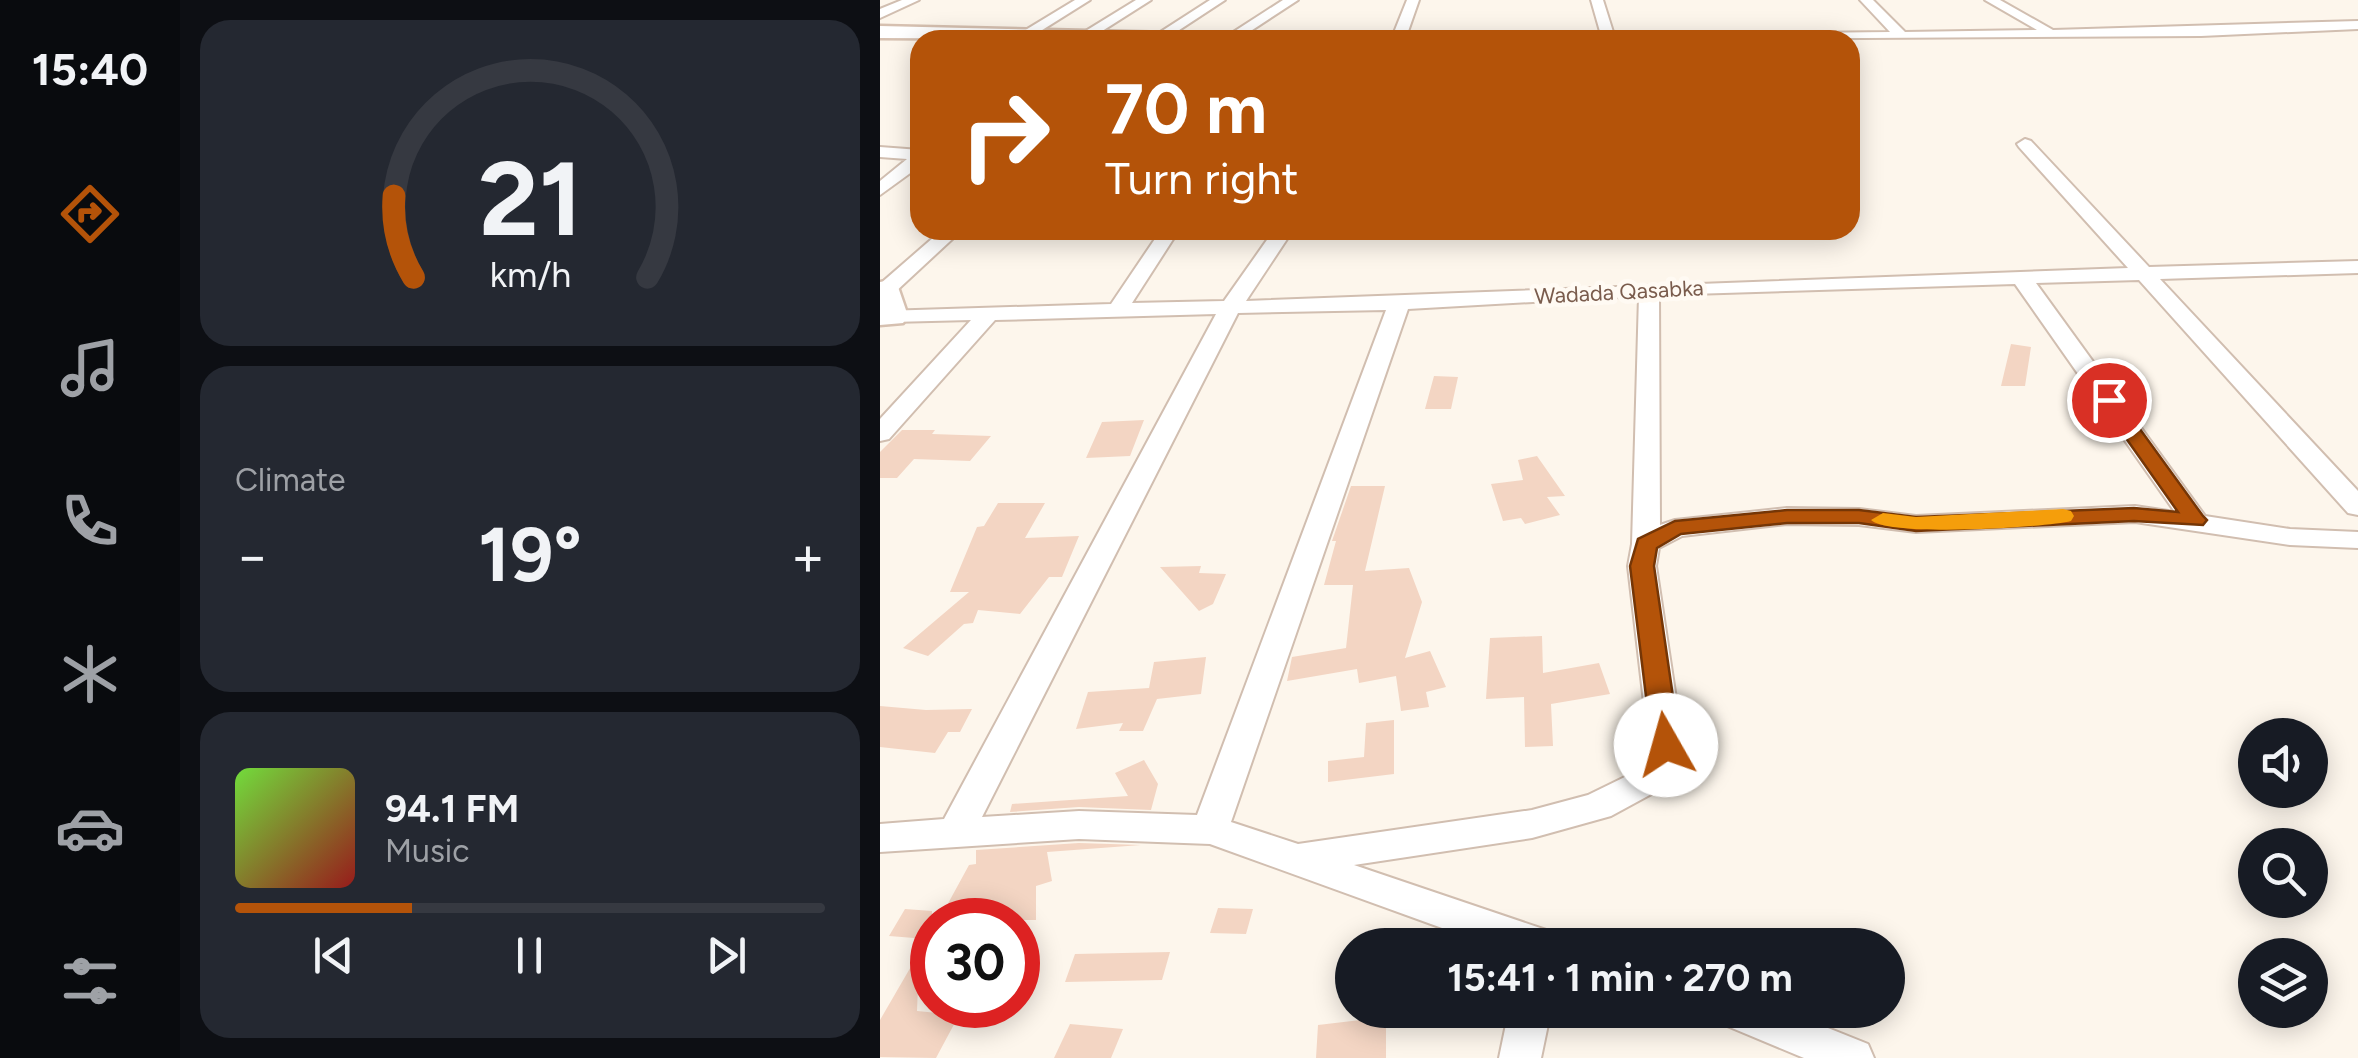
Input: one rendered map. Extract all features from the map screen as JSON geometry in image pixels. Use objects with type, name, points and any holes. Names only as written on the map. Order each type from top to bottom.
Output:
[{"type":"street","points":[[881,28],[912,0]]},
{"type":"street","points":[[1033,30],[1084,0]]},
{"type":"street","points":[[1094,30],[1145,0]]},
{"type":"street","points":[[1171,30],[1219,0]]},
{"type":"street","points":[[1244,30],[1292,0]]},
{"type":"street","points":[[1402,30],[1412,0]]},
{"type":"street","points":[[1597,0],[1606,30]]},
{"type":"street","points":[[1866,0],[1899,34]]},
{"type":"street","points":[[1991,0],[2049,32]]},
{"type":"street","points":[[1860,35],[2200,32],[2358,25]]},
{"type":"street","points":[[881,28],[929,30]]},
{"type":"street","points":[[2024,144],[2358,507]]},
{"type":"street","points":[[880,152],[910,155]]},
{"type":"street","points":[[880,190],[910,164]]},
{"type":"street","points":[[884,304],[945,240]]},
{"type":"street","points":[[1116,312],[1163,240]]},
{"type":"street","points":[[957,830],[1230,308],[1277,240]]},
{"type":"street","name":"Wadada Qasabka","points":[[884,304],[986,316],[1399,303],[1650,289],[2358,267]]},
{"type":"street","points":[[2023,280],[2196,520]]},
{"type":"street","points":[[1298,859],[1450,833],[1532,824],[1598,806],[1645,782],[1666,745],[1642,566],[1646,544],[1650,289]]},
{"type":"street","points":[[1210,830],[1399,303]]},
{"type":"street","points":[[880,434],[986,316]]},
{"type":"street","points":[[1646,544],[1675,528],[1787,516],[1859,517],[1916,524],[2134,514],[2290,536],[2358,540]]},
{"type":"street","points":[[880,838],[1078,825],[1210,830],[1488,928]]},
{"type":"street","points":[[1520,1058],[1526,1028]]},
{"type":"street","points":[[1778,1028],[1849,1058]]},
{"type":"building","points":[[2011,344],[2031,347],[2025,386],[2001,386]]},
{"type":"building","points":[[1434,376],[1458,377],[1451,409],[1425,409]]},
{"type":"building","points":[[1144,420],[1130,456],[1086,458],[1102,422]]},
{"type":"building","points":[[902,430],[991,436],[970,461],[914,459],[897,478],[880,478],[880,452]]},
{"type":"building","points":[[1537,456],[1565,496],[1547,497],[1560,515],[1525,524],[1521,518],[1503,521],[1491,484],[1523,480],[1518,460]]},
{"type":"building","points":[[1351,486],[1385,486],[1365,571],[1409,568],[1422,602],[1405,658],[1430,651],[1446,687],[1426,692],[1429,707],[1401,711],[1396,676],[1359,683],[1357,669],[1287,681],[1292,657],[1346,648],[1353,585],[1324,585],[1336,541],[1332,541]]},
{"type":"building","points":[[998,503],[1045,503],[1025,538],[1079,536],[1062,577],[1049,577],[1020,614],[978,610],[973,623],[964,624],[928,656],[903,648],[969,592],[950,592],[977,527],[984,526]]},
{"type":"building","points":[[1201,566],[1199,573],[1226,574],[1213,604],[1199,611],[1160,567]]},
{"type":"building","points":[[1542,636],[1543,673],[1599,663],[1610,694],[1551,704],[1553,746],[1525,747],[1524,697],[1486,699],[1490,638]]},
{"type":"building","points":[[1206,657],[1201,694],[1157,699],[1143,731],[1119,731],[1123,723],[1076,729],[1088,692],[1149,688],[1154,662]]},
{"type":"building","points":[[880,706],[972,709],[960,732],[948,732],[935,753],[880,747]]},
{"type":"building","points":[[1394,720],[1394,774],[1328,782],[1328,761],[1364,757],[1366,723]]},
{"type":"building","points":[[1144,760],[1158,784],[1151,810],[1079,807],[1010,812],[1012,804],[1128,796],[1115,773]]},
{"type":"building","points":[[1079,843],[1141,845],[1047,852],[1052,881],[1036,886],[1036,898],[951,898],[969,865],[976,864],[976,850]]},
{"type":"building","points":[[1218,908],[1253,909],[1246,934],[1210,933]]},
{"type":"building","points":[[905,909],[910,909],[910,938],[889,936]]},
{"type":"building","points":[[1170,952],[1162,980],[1065,982],[1075,954]]},
{"type":"building","points":[[910,968],[910,1028],[952,1028],[936,1058],[880,1057],[880,1020]]},
{"type":"building","points":[[1070,1024],[1123,1029],[1111,1058],[1054,1058]]},
{"type":"building","points":[[1318,1025],[1386,1028],[1386,1058],[1316,1058]]},
{"type":"slow traffic","points":[[1883,520],[1916,524],[2063,516]]},
{"type":"route","points":[[1666,745],[1642,566],[1646,544],[1675,528],[1787,516],[1859,517],[1916,524],[2134,514],[2196,520],[2109,400]]}]
